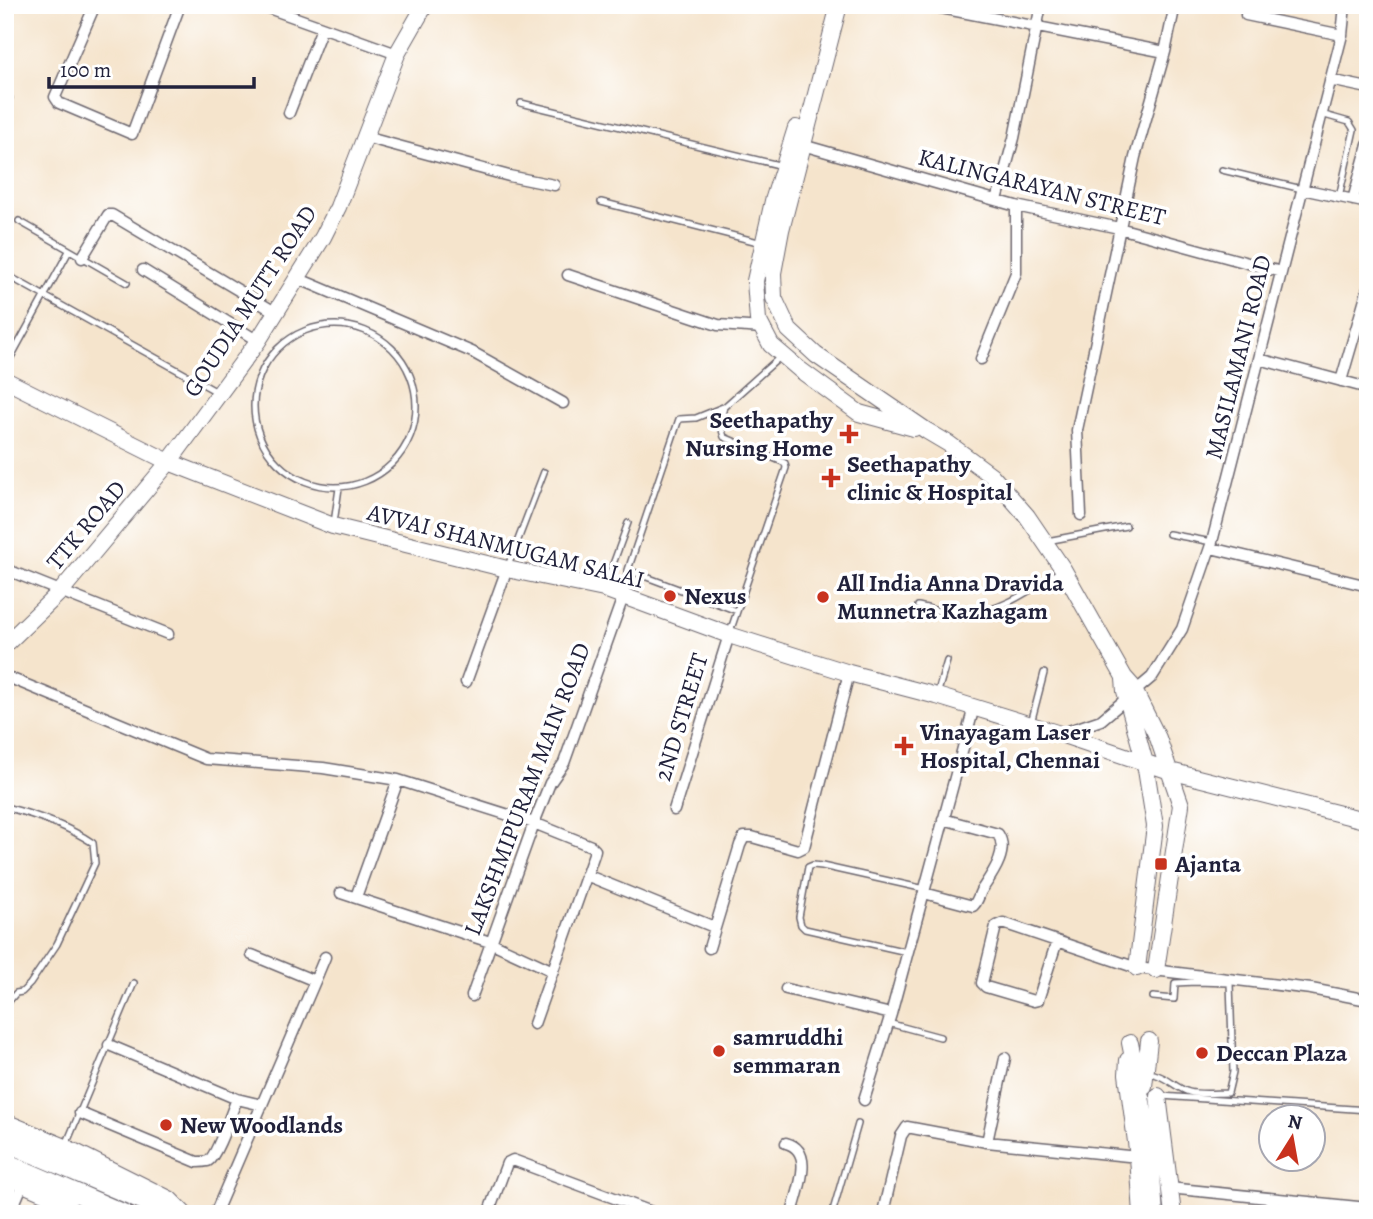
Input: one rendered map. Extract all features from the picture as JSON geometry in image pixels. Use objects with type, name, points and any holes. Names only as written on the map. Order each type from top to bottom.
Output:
[{"type":"main road","name":"GOUDIA MUTT ROAD","points":[[169,462],[258,341],[338,207],[397,54],[425,5]]},
{"type":"main road","points":[[830,6],[781,230],[773,273],[774,299],[789,330],[816,355],[991,475],[1027,516],[1063,569],[1124,677],[1131,695],[1155,827],[1137,968]]},
{"type":"main road","points":[[798,144],[785,166],[762,243],[755,281],[758,320],[771,345],[859,412],[927,431]]},
{"type":"main road","name":"AVVAI SHANMUGAM SALAI","points":[[5,380],[169,462],[333,526],[507,569],[604,589],[729,635],[849,673],[974,707],[1170,771],[1368,821]]},
{"type":"main road","name":"TTK ROAD","points":[[5,645],[61,591],[169,462]]},
{"type":"main road","points":[[1131,695],[1158,738],[1181,805],[1156,970]]},
{"type":"main road","points":[[1149,1041],[1149,1137],[1155,1214]]},
{"type":"main road","points":[[1142,1214],[1127,1074],[1130,1044],[1150,1096],[1173,1214]]},
{"type":"main road","points":[[5,1123],[65,1148],[169,1200],[183,1214]]},
{"type":"main road","points":[[5,1142],[177,1214]]},
{"type":"main road","points":[[5,1162],[125,1214]]},
{"type":"main road","points":[[5,1175],[96,1214]]},
{"type":"street","points":[[95,5],[55,97],[59,103],[132,134],[180,5]]},
{"type":"street","points":[[260,5],[397,54]]},
{"type":"street","points":[[926,5],[1165,52]]},
{"type":"street","points":[[997,200],[1014,138],[1041,5]]},
{"type":"street","points":[[1081,515],[1077,430],[1135,157],[1165,52],[1175,5]]},
{"type":"street","name":"MASILAMANI ROAD","points":[[1060,734],[1101,720],[1153,677],[1182,629],[1212,545],[1342,35],[1345,5]]},
{"type":"street","points":[[1246,15],[1342,35]]},
{"type":"street","points":[[289,113],[322,28]]},
{"type":"street","points":[[1330,80],[1368,88]]},
{"type":"street","points":[[365,138],[509,176],[554,185]]},
{"type":"street","name":"KALINGARAYAN STREET","points":[[798,144],[1016,206],[1119,228],[1281,272]]},
{"type":"street","points":[[1353,200],[1368,145]]},
{"type":"street","points":[[1302,189],[1368,203]]},
{"type":"street","points":[[981,359],[1016,273],[1016,206]]},
{"type":"street","points":[[82,258],[108,215],[112,215],[275,312]]},
{"type":"street","points":[[144,270],[258,341]]},
{"type":"street","points":[[568,275],[718,325],[763,328]]},
{"type":"street","points":[[297,278],[472,352],[563,403]]},
{"type":"street","points":[[1341,381],[1368,288]]},
{"type":"street","points":[[1259,359],[1368,388]]},
{"type":"street","points":[[1212,545],[1368,586]]},
{"type":"street","points":[[5,569],[168,634]]},
{"type":"street","points":[[466,682],[507,569]]},
{"type":"street","name":"LAKSHMIPURAM MAIN ROAD","points":[[472,996],[534,823],[550,783],[564,763],[623,597]]},
{"type":"street","name":"2ND STREET","points":[[674,810],[729,635]]},
{"type":"street","points":[[709,948],[744,837],[802,850],[806,844],[849,673]]},
{"type":"street","points":[[5,676],[206,759],[323,768],[398,780],[534,823],[591,846],[595,850],[534,1024]]},
{"type":"street","points":[[864,1100],[889,1019],[974,707]]},
{"type":"street","points":[[356,897],[398,780]]},
{"type":"street","points":[[924,891],[973,906],[995,873],[1002,845],[998,834],[943,819]]},
{"type":"street","points":[[586,875],[714,927]]},
{"type":"street","points":[[341,893],[490,942],[553,971]]},
{"type":"street","points":[[1057,941],[1038,1000],[982,984],[996,926],[1000,923],[1057,941],[1137,968],[1196,979],[1311,989],[1368,1000]]},
{"type":"street","points":[[252,956],[315,981]]},
{"type":"street","points":[[215,1214],[325,957]]},
{"type":"street","points":[[786,989],[889,1019]]},
{"type":"street","points":[[109,1045],[237,1099],[262,1105]]},
{"type":"street","points":[[986,1142],[1005,1058]]},
{"type":"street","points":[[80,1114],[197,1162],[205,1162],[212,1157],[237,1099]]},
{"type":"street","points":[[884,1208],[904,1128],[911,1127],[986,1142],[1138,1157]]},
{"type":"street","points":[[786,1143],[799,1149],[804,1160],[793,1212]]},
{"type":"street","points":[[488,1214],[510,1160],[517,1160],[657,1214]]},
{"type":"street","points":[[10,1214],[23,1183]]},
{"type":"street","points":[[1169,1188],[1368,1208]]},
{"type":"street","points":[[1282,1214],[1283,1200]]},
{"type":"lane","points":[[520,103],[785,166]]},
{"type":"lane","points":[[1321,114],[1349,122],[1354,131],[1339,197]]},
{"type":"lane","points":[[1222,170],[1302,189]]},
{"type":"lane","points":[[601,202],[762,243]]},
{"type":"lane","points":[[19,220],[128,283]]},
{"type":"lane","points":[[5,368],[69,251]]},
{"type":"lane","points":[[5,275],[219,393]]},
{"type":"lane","points":[[345,326],[374,335],[397,354],[407,371],[412,380],[417,410],[410,439],[393,464],[369,481],[339,488],[309,484],[283,469],[263,446],[253,418],[255,388],[267,361],[288,339],[315,327],[345,326]]},
{"type":"lane","points":[[623,597],[628,570],[679,419],[696,418],[724,407],[782,355]]},
{"type":"lane","points":[[724,407],[720,423],[724,437],[785,463],[786,468],[729,635]]},
{"type":"lane","points":[[507,569],[544,472]]},
{"type":"lane","points":[[333,526],[339,488]]},
{"type":"lane","points":[[604,589],[628,523]]},
{"type":"lane","points":[[1044,542],[1126,526]]},
{"type":"lane","points":[[1169,534],[1212,545]]},
{"type":"lane","points":[[918,606],[965,615],[1016,601],[1063,569]]},
{"type":"lane","points":[[628,570],[737,611]]},
{"type":"lane","points":[[937,696],[947,661]]},
{"type":"lane","points":[[1030,726],[1044,673]]},
{"type":"lane","points":[[5,807],[39,816],[78,833],[93,844],[95,863],[54,949],[30,984],[22,992],[16,993],[5,1006]]},
{"type":"lane","points":[[907,952],[805,929],[799,918],[808,867],[822,866],[924,891]]},
{"type":"lane","points":[[1153,997],[1174,999],[1175,983],[1196,979],[1230,983],[1233,1072],[1228,1093],[1190,1093],[1167,1077],[1154,1074]]},
{"type":"lane","points":[[65,1148],[134,983]]},
{"type":"lane","points":[[889,1019],[940,1037]]},
{"type":"lane","points":[[1150,1096],[1368,1110]]},
{"type":"lane","points":[[832,1214],[859,1124]]},
{"type":"lane","points":[[793,1212],[809,1214]]},
{"type":"place","name":"Seethapathy Nursing Home","points":[[849,434]]},
{"type":"place","name":"Seethapathy clinic & Hospital","points":[[831,478]]},
{"type":"place","name":"Nexus","points":[[670,596]]},
{"type":"place","name":"All India Anna Dravida Munnetra Kazhagam","points":[[823,597]]},
{"type":"place","name":"Vinayagam Laser Hospital, Chennai","points":[[904,746]]},
{"type":"place","name":"Ajanta","points":[[1161,864]]},
{"type":"place","name":"samruddhi semmaran","points":[[719,1051]]},
{"type":"place","name":"Deccan Plaza","points":[[1202,1053]]},
{"type":"place","name":"New Woodlands","points":[[166,1125]]}]
